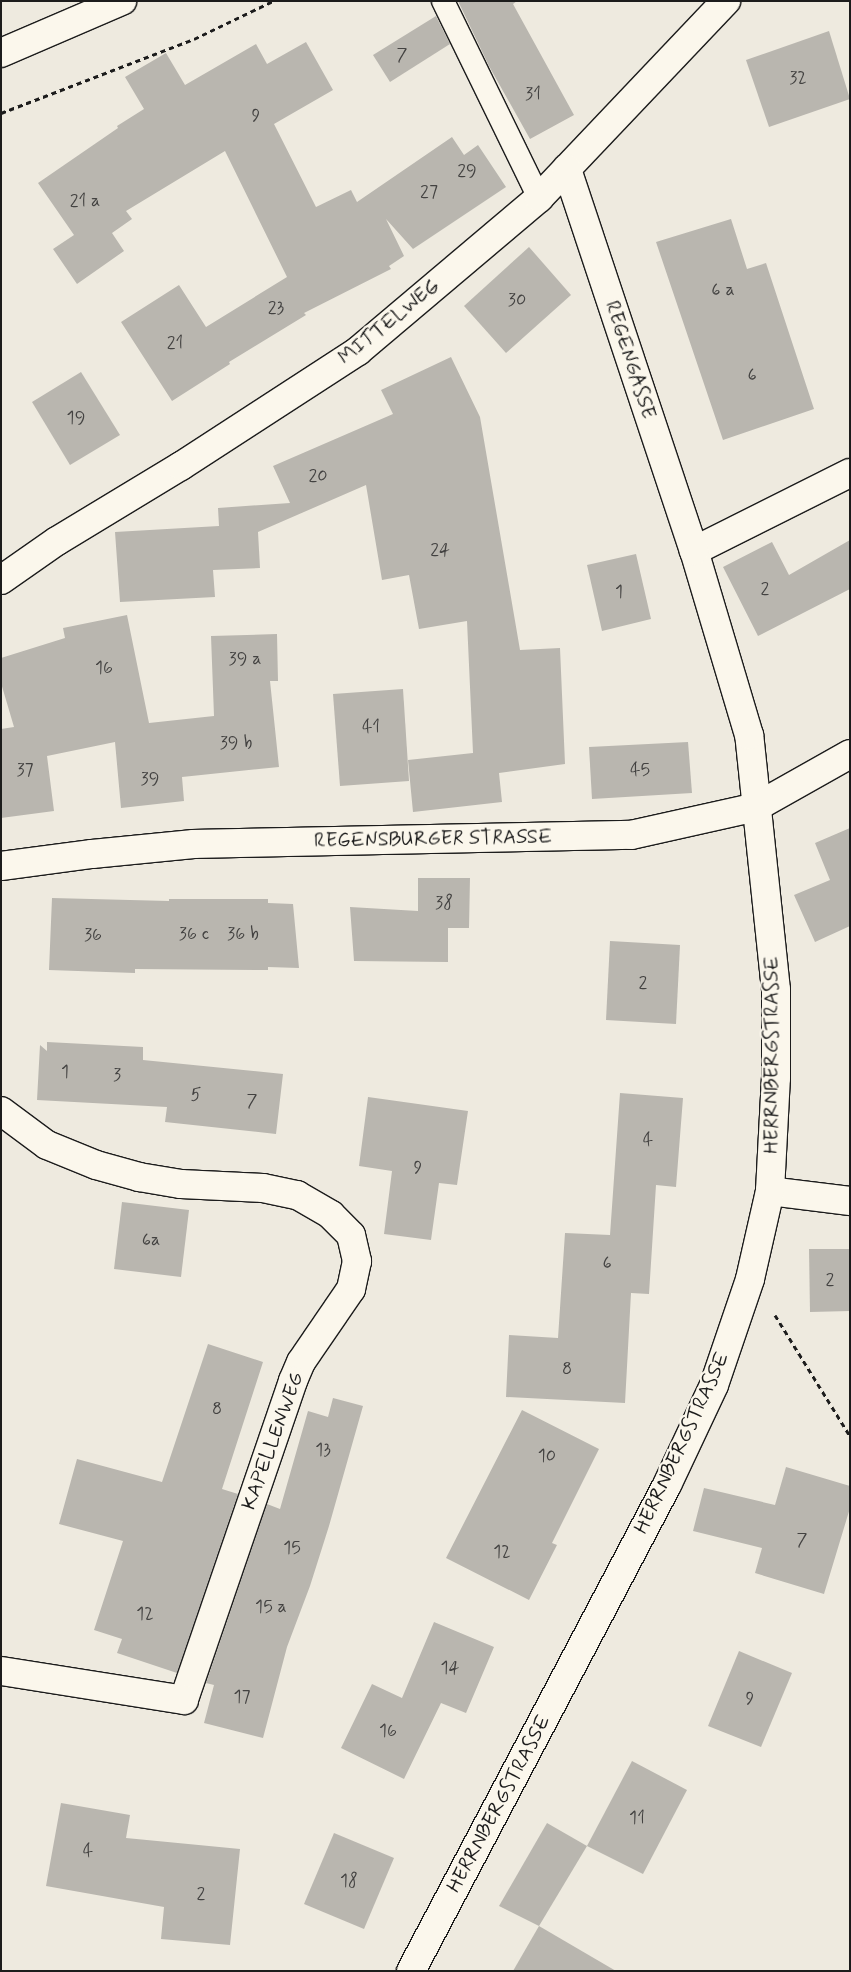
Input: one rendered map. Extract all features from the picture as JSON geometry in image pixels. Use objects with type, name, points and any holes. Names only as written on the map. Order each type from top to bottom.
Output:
[{"type":"street","points":[[1,53],[122,1]]},
{"type":"street","name":"MITTELWEG","points":[[1,580],[57,541],[180,466],[358,351],[539,198],[726,1]]},
{"type":"street","name":"REGENGASSE","points":[[567,169],[694,551],[749,735],[756,807]]},
{"type":"street","points":[[694,551],[850,473]]},
{"type":"street","name":"REGENSBURGER STRASSE","points":[[1,866],[92,854],[194,844],[631,835],[756,807],[850,754]]},
{"type":"street","name":"HERRNBERGSTRASSE","points":[[411,1971],[667,1485],[714,1385],[750,1279],[770,1190],[776,1078],[776,990],[756,807]]},
{"type":"street","name":"KAPELLENWEG","points":[[1,1110],[47,1145],[96,1165],[139,1177],[173,1182],[263,1188],[297,1195],[331,1215],[351,1235],[357,1261],[351,1289],[302,1362],[292,1381],[184,1700],[1,1671]]},
{"type":"street","points":[[770,1190],[850,1201]]},
{"type":"lane","points":[[443,1],[539,198]]},
{"type":"path","points":[[1,113],[194,39],[273,1]]},
{"type":"path","points":[[750,1279],[850,1436]]},
{"type":"building","points":[[458,1],[517,1],[513,4],[574,115],[530,139],[489,66]]},
{"type":"building","points":[[436,16],[450,44],[390,82],[373,55]]},
{"type":"building","points":[[829,31],[850,99],[769,127],[746,60]]},
{"type":"building","points":[[306,42],[333,90],[274,124],[316,207],[351,190],[357,202],[452,137],[464,155],[478,145],[506,187],[413,249],[386,219],[404,256],[389,266],[391,269],[304,313],[306,315],[229,362],[230,364],[172,401],[121,322],[179,285],[206,327],[287,277],[225,151],[126,211],[132,219],[112,233],[124,251],[77,284],[53,249],[74,235],[38,183],[118,128],[117,126],[144,109],[125,77],[166,53],[185,85],[256,44],[267,64]]},
{"type":"building","points":[[731,219],[747,269],[766,263],[814,409],[723,440],[656,242]]},
{"type":"building","points":[[529,247],[571,295],[506,353],[464,306]]},
{"type":"building","points":[[451,357],[480,417],[520,650],[560,648],[565,764],[499,773],[502,802],[413,812],[408,760],[473,753],[467,621],[419,629],[409,575],[382,580],[366,485],[258,532],[260,568],[213,570],[215,597],[120,602],[115,532],[219,526],[218,508],[290,503],[273,466],[393,414],[381,390]]},
{"type":"building","points":[[81,372],[120,435],[70,465],[32,402]]},
{"type":"building","points":[[850,540],[850,589],[758,636],[723,567],[772,542],[789,575]]},
{"type":"building","points":[[636,554],[651,619],[602,631],[587,565]]},
{"type":"building","points":[[127,615],[149,723],[214,716],[211,636],[277,634],[278,681],[270,681],[279,767],[182,777],[184,801],[121,808],[115,742],[47,756],[54,811],[1,818],[1,729],[14,727],[1,683],[1,658],[65,638],[63,628]]},
{"type":"building","points":[[403,689],[409,781],[340,786],[333,694]]},
{"type":"building","points":[[688,742],[692,793],[592,799],[589,747]]},
{"type":"building","points":[[850,828],[850,926],[815,942],[794,895],[830,880],[815,843]]},
{"type":"building","points":[[418,878],[470,878],[469,928],[448,928],[448,962],[354,961],[350,907],[418,911]]},
{"type":"building","points":[[52,898],[169,901],[169,899],[268,899],[268,903],[293,904],[299,968],[268,967],[268,970],[135,969],[135,973],[49,970]]},
{"type":"building","points":[[610,941],[680,945],[676,1024],[606,1020]]},
{"type":"building","points":[[47,1042],[143,1047],[143,1060],[283,1074],[276,1134],[165,1122],[167,1107],[37,1100],[40,1045],[47,1051]]},
{"type":"building","points":[[620,1093],[683,1098],[676,1187],[656,1185],[649,1294],[631,1293],[625,1403],[506,1397],[509,1335],[558,1338],[565,1233],[610,1235]]},
{"type":"building","points":[[368,1097],[468,1111],[457,1185],[439,1183],[431,1240],[384,1234],[392,1171],[359,1166]]},
{"type":"building","points":[[122,1202],[189,1210],[181,1277],[114,1269]]},
{"type":"building","points":[[809,1249],[850,1249],[850,1311],[810,1312]]},
{"type":"building","points":[[208,1344],[263,1362],[222,1489],[238,1494],[177,1673],[117,1653],[122,1639],[94,1630],[123,1541],[59,1524],[77,1459],[162,1482]]},
{"type":"building","points":[[333,1398],[363,1406],[329,1526],[310,1586],[287,1647],[263,1738],[204,1723],[214,1685],[206,1683],[267,1504],[280,1509],[308,1411],[328,1417]]},
{"type":"building","points":[[522,1410],[599,1449],[552,1543],[557,1545],[529,1600],[446,1558]]},
{"type":"building","points":[[786,1467],[850,1486],[850,1508],[824,1594],[755,1573],[762,1548],[693,1531],[704,1488],[775,1505]]},
{"type":"building","points":[[434,1622],[494,1647],[466,1713],[441,1703],[404,1779],[341,1748],[372,1684],[402,1698]]},
{"type":"building","points":[[739,1651],[792,1673],[761,1747],[708,1726]]},
{"type":"building","points":[[632,1761],[687,1790],[643,1874],[587,1846]]},
{"type":"building","points":[[61,1803],[130,1815],[126,1838],[240,1849],[230,1945],[161,1939],[164,1907],[46,1886]]},
{"type":"building","points":[[547,1823],[587,1846],[539,1926],[499,1906]]},
{"type":"building","points":[[334,1833],[394,1858],[364,1929],[304,1904]]},
{"type":"building","points":[[539,1926],[616,1971],[513,1971]]}]
